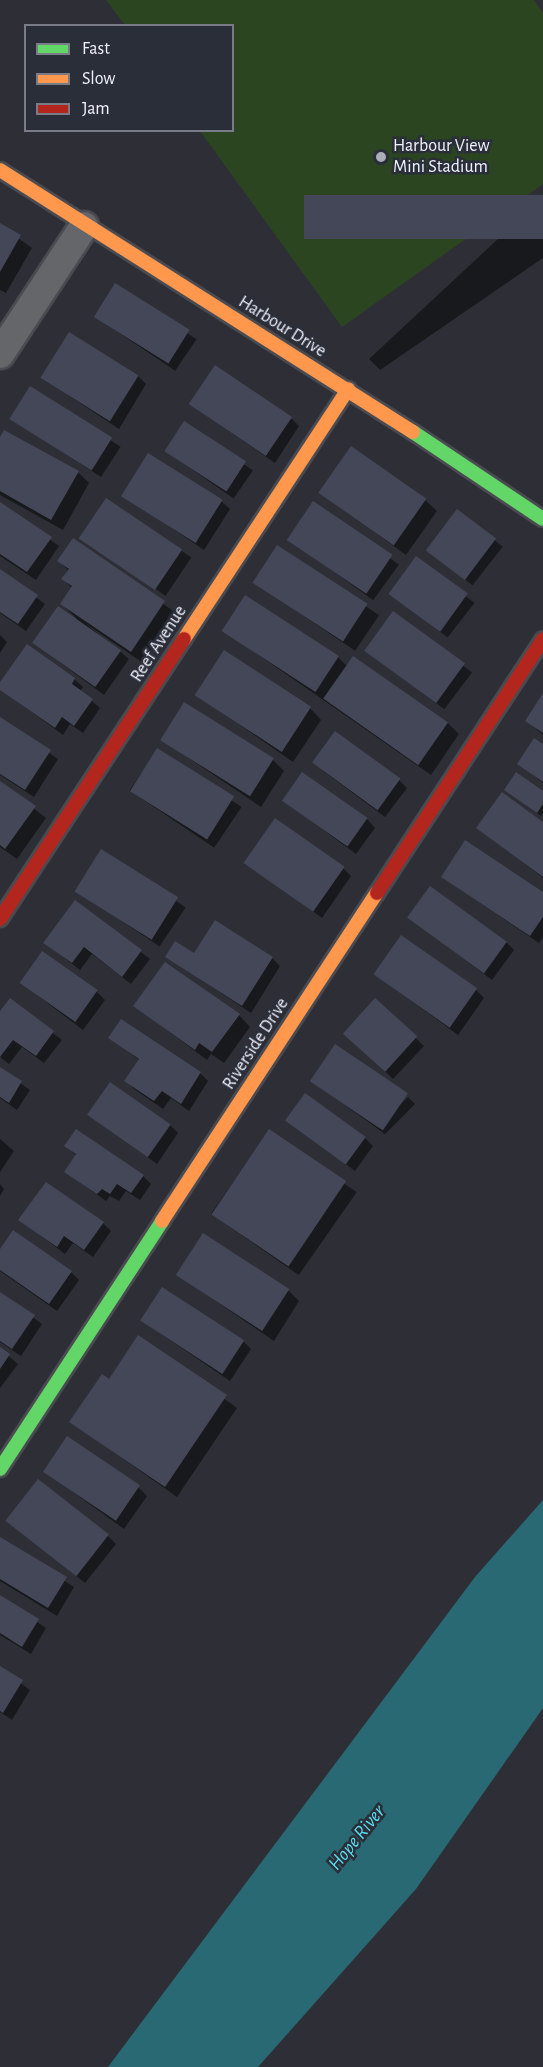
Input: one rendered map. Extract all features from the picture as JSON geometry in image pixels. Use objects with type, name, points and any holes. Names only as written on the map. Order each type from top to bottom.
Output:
[{"type":"street","name":"Harbour Drive","points":[[0,170],[84,226],[348,389],[543,519]]},
{"type":"street","points":[[0,354],[84,226]]},
{"type":"street","name":"Reef Avenue","points":[[0,919],[348,389]]},
{"type":"street","name":"Riverside Drive","points":[[0,1469],[543,639]]},
{"type":"green space","name":"Harbour View Mini Stadium","points":[[106,0],[534,0],[543,13],[543,184],[342,327],[201,132],[234,132],[234,24],[124,24]]},
{"type":"water","name":"Hope River","points":[[543,1500],[543,1708],[416,1889],[258,2067],[108,2067],[475,1577]]},
{"type":"building","points":[[304,195],[543,195],[543,239],[304,239]]},
{"type":"building","points":[[0,223],[21,235],[0,272]]},
{"type":"building","points":[[115,283],[190,330],[168,364],[94,317]]},
{"type":"building","points":[[69,332],[139,375],[110,421],[40,378]]},
{"type":"building","points":[[215,365],[292,417],[266,456],[189,404]]},
{"type":"building","points":[[30,386],[112,437],[92,470],[9,419]]},
{"type":"building","points":[[184,421],[246,461],[226,491],[164,451]]},
{"type":"building","points":[[4,430],[79,471],[51,520],[0,491],[0,437]]},
{"type":"building","points":[[351,446],[426,499],[394,545],[318,493]]},
{"type":"building","points":[[148,453],[223,500],[196,543],[121,496]]},
{"type":"building","points":[[106,498],[182,549],[155,590],[79,539]]},
{"type":"building","points":[[313,501],[393,555],[366,594],[287,540]]},
{"type":"building","points":[[0,502],[52,537],[27,572],[0,554]]},
{"type":"building","points":[[457,509],[496,538],[465,580],[426,551]]},
{"type":"building","points":[[73,538],[165,601],[131,652],[60,604],[72,586],[61,579],[69,569],[57,561]]},
{"type":"building","points":[[277,545],[368,604],[343,642],[252,583]]},
{"type":"building","points":[[416,556],[468,594],[440,632],[388,594]]},
{"type":"building","points":[[0,569],[38,595],[18,624],[0,612]]},
{"type":"building","points":[[245,595],[339,656],[316,692],[222,631]]},
{"type":"building","points":[[58,606],[121,650],[95,687],[32,643]]},
{"type":"building","points":[[393,611],[465,663],[436,703],[364,651]]},
{"type":"building","points":[[27,644],[75,678],[72,684],[93,699],[74,726],[62,717],[55,728],[0,690],[0,682]]},
{"type":"building","points":[[224,650],[311,707],[282,752],[195,695]]},
{"type":"building","points":[[353,656],[448,723],[418,765],[323,699]]},
{"type":"building","points":[[543,693],[543,733],[525,721]]},
{"type":"building","points":[[184,702],[274,758],[250,796],[160,740]]},
{"type":"building","points":[[0,717],[51,750],[25,790],[0,774]]},
{"type":"building","points":[[335,731],[401,779],[378,810],[312,763]]},
{"type":"building","points":[[534,738],[543,744],[543,782],[517,764]]},
{"type":"building","points":[[157,748],[234,796],[207,839],[130,791]]},
{"type":"building","points":[[302,772],[368,818],[347,847],[282,801]]},
{"type":"building","points":[[516,772],[543,791],[543,804],[537,813],[504,790]]},
{"type":"building","points":[[0,781],[36,806],[5,849],[0,845]]},
{"type":"building","points":[[502,792],[543,822],[543,877],[476,828]]},
{"type":"building","points":[[275,818],[345,867],[313,912],[243,863]]},
{"type":"building","points":[[465,840],[543,892],[543,917],[530,936],[441,877]]},
{"type":"building","points":[[101,849],[178,897],[152,940],[75,891]]},
{"type":"building","points":[[430,886],[507,942],[484,973],[407,918]]},
{"type":"building","points":[[75,900],[142,950],[122,977],[84,947],[72,963],[43,943]]},
{"type":"building","points":[[215,920],[273,957],[242,1006],[165,957],[175,941],[194,953]]},
{"type":"building","points":[[401,935],[477,988],[450,1028],[373,974]]},
{"type":"building","points":[[42,951],[98,990],[75,1022],[20,983]]},
{"type":"building","points":[[165,962],[240,1014],[212,1052],[199,1043],[195,1050],[133,1006]]},
{"type":"building","points":[[10,998],[54,1031],[36,1056],[13,1040],[0,1057],[0,1011]]},
{"type":"building","points":[[375,998],[417,1036],[385,1072],[343,1034]]},
{"type":"building","points":[[121,1019],[201,1072],[181,1104],[162,1091],[154,1101],[124,1081],[139,1059],[108,1038]]},
{"type":"building","points":[[335,1044],[408,1093],[383,1131],[310,1081]]},
{"type":"building","points":[[0,1067],[22,1081],[9,1103],[0,1097]]},
{"type":"building","points":[[110,1082],[171,1124],[148,1157],[87,1115]]},
{"type":"building","points":[[305,1093],[366,1137],[346,1165],[285,1121]]},
{"type":"building","points":[[76,1129],[144,1175],[131,1193],[117,1184],[110,1194],[102,1189],[97,1194],[64,1172],[76,1154],[64,1146]]},
{"type":"building","points":[[269,1129],[346,1181],[289,1266],[211,1214]]},
{"type":"building","points":[[46,1182],[104,1222],[84,1250],[64,1236],[57,1247],[18,1220]]},
{"type":"building","points":[[13,1230],[72,1271],[49,1304],[0,1270],[0,1249]]},
{"type":"building","points":[[203,1233],[289,1289],[262,1331],[176,1275]]},
{"type":"building","points":[[162,1287],[244,1340],[222,1374],[140,1321]]},
{"type":"building","points":[[0,1292],[35,1315],[12,1349],[0,1341]]},
{"type":"building","points":[[138,1335],[227,1395],[165,1487],[69,1422],[102,1374],[109,1379]]},
{"type":"building","points":[[0,1347],[10,1354],[0,1369]]},
{"type":"building","points":[[67,1436],[140,1485],[116,1521],[43,1472]]},
{"type":"building","points":[[38,1479],[109,1534],[76,1576],[5,1521]]},
{"type":"building","points":[[0,1537],[67,1577],[48,1608],[0,1579]]},
{"type":"building","points":[[0,1595],[39,1619],[22,1647],[0,1633]]},
{"type":"building","points":[[0,1666],[23,1680],[3,1713],[0,1711]]},
{"type":"traffic: fast","points":[[413,432],[543,519]]},
{"type":"traffic: fast","points":[[0,1469],[162,1221]]},
{"type":"traffic: slow","points":[[0,170],[413,432]]},
{"type":"traffic: slow","points":[[184,639],[348,389]]},
{"type":"traffic: slow","points":[[162,1221],[377,893]]},
{"type":"traffic: jam","points":[[0,919],[184,639]]},
{"type":"traffic: jam","points":[[377,893],[543,639]]},
{"type":"place","name":"Harbour View Mini Stadium","points":[[381,157]]}]
